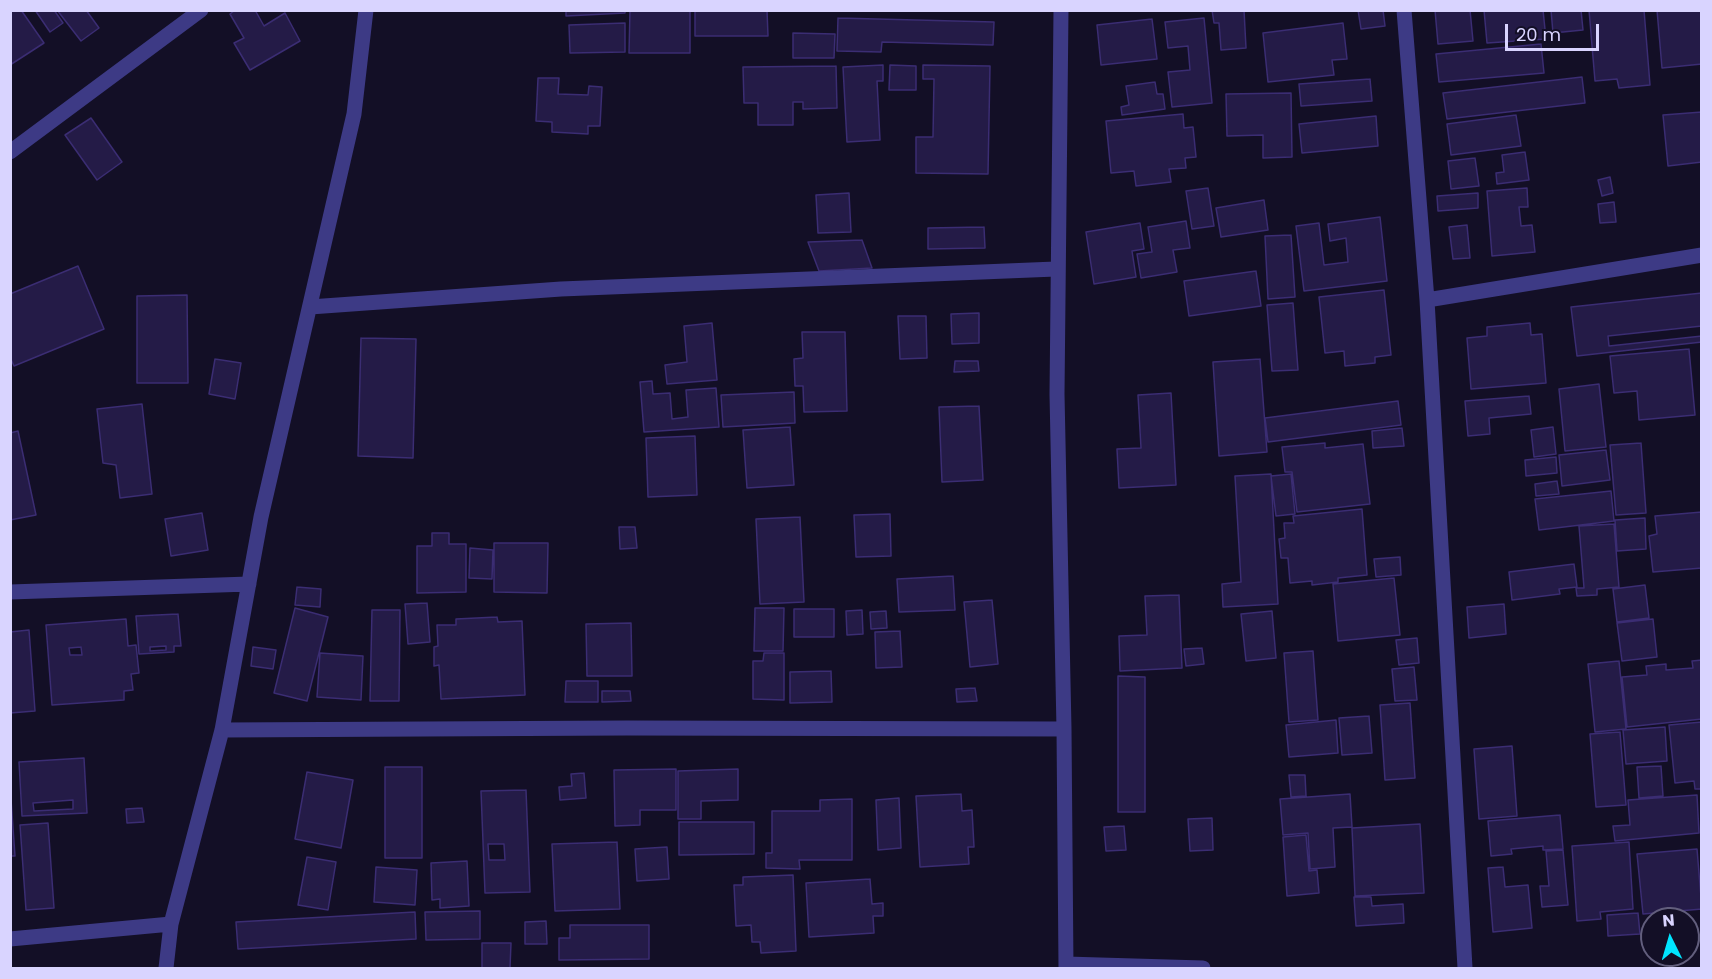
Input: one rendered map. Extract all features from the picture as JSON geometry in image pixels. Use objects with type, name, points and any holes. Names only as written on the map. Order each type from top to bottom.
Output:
[{"type":"street","points":[[10,152],[201,10]]},
{"type":"street","points":[[166,969],[171,924],[222,730],[261,517],[354,114],[366,10]]},
{"type":"street","points":[[1061,10],[1056,269],[1065,729],[1066,966],[1203,969]]},
{"type":"street","points":[[1404,10],[1427,300],[1465,969]]},
{"type":"street","points":[[1427,300],[1701,255]]},
{"type":"street","points":[[310,307],[561,289],[1056,269]]},
{"type":"street","points":[[10,592],[249,584]]},
{"type":"street","points":[[222,730],[1065,729]]},
{"type":"street","points":[[10,939],[171,924]]},
{"type":"building","points":[[10,10],[21,10],[44,43],[10,65]]},
{"type":"building","points":[[35,10],[54,10],[63,23],[50,32]]},
{"type":"building","points":[[57,10],[86,10],[99,28],[81,41]]},
{"type":"building","points":[[235,10],[255,10],[264,26],[285,13],[300,41],[250,70],[234,43],[244,38],[230,14]]},
{"type":"building","points":[[566,10],[625,10],[625,13],[566,16]]},
{"type":"building","points":[[630,10],[690,10],[690,53],[629,53]]},
{"type":"building","points":[[695,10],[767,10],[768,36],[695,36]]},
{"type":"building","points":[[1212,10],[1244,10],[1246,48],[1221,50],[1219,23],[1214,23]]},
{"type":"building","points":[[1358,10],[1383,10],[1385,26],[1361,29]]},
{"type":"building","points":[[1435,10],[1470,10],[1473,41],[1438,44]]},
{"type":"building","points":[[1484,10],[1543,10],[1546,39],[1487,43]]},
{"type":"building","points":[[1551,10],[1581,10],[1583,30],[1553,33]]},
{"type":"building","points":[[1589,10],[1644,10],[1650,85],[1619,88],[1617,79],[1595,81]]},
{"type":"building","points":[[1657,10],[1702,10],[1702,64],[1662,68]]},
{"type":"building","points":[[838,18],[994,22],[993,45],[882,42],[881,52],[837,51]]},
{"type":"building","points":[[1204,18],[1212,103],[1172,107],[1168,72],[1190,70],[1188,46],[1168,48],[1165,22]]},
{"type":"building","points":[[1152,19],[1157,59],[1101,65],[1097,25]]},
{"type":"building","points":[[625,23],[625,52],[570,53],[569,25]]},
{"type":"building","points":[[1343,23],[1347,59],[1332,60],[1334,75],[1268,82],[1263,33]]},
{"type":"building","points":[[793,33],[835,34],[834,58],[793,58]]},
{"type":"building","points":[[1541,44],[1544,73],[1439,82],[1436,54]]},
{"type":"building","points":[[883,65],[883,81],[877,81],[880,140],[847,142],[843,67]]},
{"type":"building","points":[[890,65],[916,66],[916,90],[889,90]]},
{"type":"building","points":[[923,65],[990,66],[988,174],[916,173],[916,137],[933,137],[934,79],[923,79]]},
{"type":"building","points":[[836,66],[837,108],[803,109],[803,102],[793,102],[793,125],[758,125],[758,103],[744,103],[743,67]]},
{"type":"building","points":[[1582,77],[1585,103],[1447,119],[1443,93]]},
{"type":"building","points":[[538,78],[559,78],[558,94],[588,95],[589,86],[602,87],[600,126],[588,126],[588,134],[552,132],[552,122],[536,121]]},
{"type":"building","points":[[1370,79],[1372,101],[1301,106],[1299,84]]},
{"type":"building","points":[[1155,82],[1157,94],[1163,94],[1165,109],[1122,115],[1121,107],[1129,105],[1126,86]]},
{"type":"building","points":[[1291,93],[1292,157],[1263,158],[1263,135],[1227,136],[1226,94]]},
{"type":"building","points":[[1702,112],[1702,162],[1668,166],[1663,115]]},
{"type":"building","points":[[1183,114],[1184,128],[1193,127],[1196,157],[1185,158],[1186,168],[1169,169],[1171,182],[1136,186],[1134,171],[1111,173],[1106,121]]},
{"type":"building","points":[[1516,115],[1521,146],[1451,155],[1447,124]]},
{"type":"building","points":[[1376,116],[1378,146],[1302,153],[1299,124]]},
{"type":"building","points":[[91,118],[122,162],[97,180],[65,135]]},
{"type":"building","points":[[1525,152],[1529,180],[1497,184],[1496,173],[1504,172],[1502,155]]},
{"type":"building","points":[[1475,158],[1479,186],[1451,189],[1448,161]]},
{"type":"building","points":[[1610,177],[1613,193],[1602,196],[1598,180]]},
{"type":"building","points":[[1208,188],[1214,226],[1192,229],[1186,191]]},
{"type":"building","points":[[1527,188],[1528,207],[1519,207],[1521,226],[1532,225],[1535,252],[1492,256],[1487,191]]},
{"type":"building","points":[[849,193],[851,232],[818,233],[816,195]]},
{"type":"building","points":[[1478,193],[1478,208],[1438,211],[1437,196]]},
{"type":"building","points":[[1264,200],[1268,230],[1221,237],[1216,208]]},
{"type":"building","points":[[1614,202],[1616,222],[1600,223],[1598,204]]},
{"type":"building","points":[[1380,217],[1387,281],[1304,291],[1296,226],[1319,223],[1324,265],[1348,262],[1346,238],[1330,241],[1328,224]]},
{"type":"building","points":[[1186,221],[1190,248],[1173,250],[1177,272],[1141,278],[1137,254],[1152,252],[1148,227]]},
{"type":"building","points":[[1140,223],[1144,249],[1132,251],[1136,277],[1094,284],[1086,232]]},
{"type":"building","points":[[1467,225],[1470,258],[1453,259],[1449,227]]},
{"type":"building","points":[[984,227],[985,248],[928,249],[928,228]]},
{"type":"building","points":[[1291,235],[1295,297],[1268,299],[1265,236]]},
{"type":"building","points":[[862,240],[872,268],[819,271],[808,242]]},
{"type":"building","points":[[78,266],[104,329],[14,366],[10,357],[10,294]]},
{"type":"building","points":[[1256,271],[1261,306],[1189,316],[1184,281]]},
{"type":"building","points":[[1384,290],[1391,355],[1375,357],[1375,363],[1345,366],[1344,351],[1325,353],[1319,297]]},
{"type":"building","points":[[1702,293],[1702,326],[1608,336],[1609,346],[1702,336],[1702,342],[1577,356],[1571,307]]},
{"type":"building","points":[[187,295],[188,383],[137,383],[137,296]]},
{"type":"building","points":[[1293,303],[1298,370],[1272,371],[1267,305]]},
{"type":"building","points":[[979,313],[979,343],[952,344],[951,314]]},
{"type":"building","points":[[898,316],[926,316],[927,358],[900,359]]},
{"type":"building","points":[[712,323],[717,380],[667,384],[665,365],[687,362],[684,326]]},
{"type":"building","points":[[1530,323],[1531,335],[1542,334],[1546,383],[1471,389],[1467,338],[1487,336],[1487,327]]},
{"type":"building","points":[[802,332],[845,332],[847,411],[804,412],[803,386],[795,386],[794,359],[803,358]]},
{"type":"building","points":[[361,338],[416,339],[413,458],[358,456]]},
{"type":"building","points":[[1689,349],[1695,415],[1639,420],[1637,391],[1614,393],[1610,356]]},
{"type":"building","points":[[215,359],[241,363],[235,399],[209,394]]},
{"type":"building","points":[[1260,359],[1267,452],[1219,456],[1213,362]]},
{"type":"building","points":[[955,361],[978,361],[979,371],[954,372]]},
{"type":"building","points":[[652,381],[653,394],[670,393],[672,419],[688,417],[686,390],[716,388],[719,427],[644,432],[640,382]]},
{"type":"building","points":[[1599,384],[1606,447],[1565,451],[1559,389]]},
{"type":"building","points":[[794,392],[795,423],[723,427],[721,395]]},
{"type":"building","points":[[1171,393],[1176,485],[1119,488],[1117,449],[1141,448],[1138,395]]},
{"type":"building","points":[[1529,396],[1531,414],[1489,418],[1490,434],[1468,436],[1465,401]]},
{"type":"building","points":[[1398,401],[1401,425],[1268,442],[1265,418]]},
{"type":"building","points":[[142,404],[152,494],[120,498],[116,465],[103,463],[97,409]]},
{"type":"building","points":[[979,406],[983,480],[942,482],[939,407]]},
{"type":"building","points":[[790,427],[794,485],[747,488],[743,430]]},
{"type":"building","points":[[1553,427],[1556,454],[1534,457],[1531,430]]},
{"type":"building","points":[[1402,428],[1404,446],[1373,448],[1372,431]]},
{"type":"building","points":[[18,431],[36,515],[10,520],[10,433]]},
{"type":"building","points":[[695,436],[697,495],[648,497],[646,438]]},
{"type":"building","points":[[1325,443],[1325,448],[1363,444],[1370,504],[1297,512],[1292,472],[1285,472],[1282,447]]},
{"type":"building","points":[[1641,443],[1646,513],[1616,515],[1610,445]]},
{"type":"building","points":[[1606,450],[1610,480],[1562,486],[1559,455]]},
{"type":"building","points":[[1556,457],[1557,473],[1526,476],[1525,460]]},
{"type":"building","points":[[1271,474],[1278,604],[1223,607],[1222,584],[1241,582],[1235,476]]},
{"type":"building","points":[[1291,474],[1295,514],[1276,516],[1271,476]]},
{"type":"building","points":[[1557,481],[1559,494],[1536,496],[1535,484]]},
{"type":"building","points":[[1611,491],[1614,521],[1539,530],[1535,499]]},
{"type":"building","points":[[1362,509],[1367,575],[1338,578],[1338,582],[1312,585],[1312,581],[1290,583],[1288,558],[1281,558],[1279,539],[1285,538],[1284,523],[1294,523],[1293,516]]},
{"type":"building","points":[[1702,512],[1702,568],[1653,572],[1649,536],[1657,534],[1655,516]]},
{"type":"building","points":[[202,513],[208,550],[171,556],[165,519]]},
{"type":"building","points":[[890,514],[891,556],[856,557],[854,515]]},
{"type":"building","points":[[800,517],[804,602],[760,604],[756,519]]},
{"type":"building","points":[[1645,518],[1646,549],[1617,551],[1615,520]]},
{"type":"building","points":[[1614,524],[1619,587],[1597,589],[1597,595],[1577,596],[1576,588],[1584,588],[1579,526]]},
{"type":"building","points":[[619,527],[635,527],[637,548],[620,549]]},
{"type":"building","points":[[432,533],[449,533],[449,544],[466,544],[466,592],[417,593],[417,546],[432,546]]},
{"type":"building","points":[[494,543],[548,543],[547,593],[494,592]]},
{"type":"building","points":[[470,548],[493,550],[492,579],[469,578]]},
{"type":"building","points":[[1400,557],[1401,575],[1376,577],[1374,559]]},
{"type":"building","points":[[1574,564],[1577,587],[1559,589],[1560,594],[1512,600],[1509,572]]},
{"type":"building","points":[[953,576],[955,610],[899,612],[897,579]]},
{"type":"building","points":[[1394,578],[1400,635],[1338,641],[1333,584]]},
{"type":"building","points":[[1645,585],[1649,618],[1617,622],[1613,589]]},
{"type":"building","points":[[297,587],[321,589],[320,607],[295,605]]},
{"type":"building","points":[[1179,595],[1182,668],[1120,671],[1119,636],[1147,635],[1145,596]]},
{"type":"building","points":[[992,600],[998,664],[970,667],[964,602]]},
{"type":"building","points":[[427,603],[430,642],[408,644],[405,604]]},
{"type":"building","points":[[1504,604],[1506,634],[1469,638],[1467,607]]},
{"type":"building","points":[[295,608],[328,617],[307,701],[274,693]]},
{"type":"building","points":[[755,608],[784,608],[783,651],[754,651]]},
{"type":"building","points":[[794,609],[834,609],[834,637],[794,637]]},
{"type":"building","points":[[372,610],[400,610],[399,701],[370,701]]},
{"type":"building","points":[[862,610],[863,634],[847,635],[846,611]]},
{"type":"building","points":[[886,611],[887,628],[871,629],[870,612]]},
{"type":"building","points":[[1272,611],[1276,658],[1246,661],[1241,614]]},
{"type":"building","points":[[178,614],[181,646],[174,646],[174,652],[139,654],[136,616]],"holes":[[[166,646],[166,650],[150,651],[150,647]]]},
{"type":"building","points":[[497,617],[498,622],[522,621],[525,695],[441,699],[439,665],[434,666],[434,647],[438,646],[437,625],[456,625],[456,619]]},
{"type":"building","points":[[126,619],[128,646],[136,645],[139,673],[131,674],[133,690],[124,691],[124,700],[52,705],[46,625]],"holes":[[[81,647],[82,655],[70,655],[69,648]]]},
{"type":"building","points":[[1653,619],[1657,657],[1622,661],[1617,623]]},
{"type":"building","points":[[631,623],[632,676],[587,676],[586,624]]},
{"type":"building","points":[[29,630],[35,711],[10,713],[10,632]]},
{"type":"building","points":[[900,631],[902,667],[876,668],[875,632]]},
{"type":"building","points":[[1417,638],[1419,663],[1399,665],[1396,640]]},
{"type":"building","points":[[253,647],[276,650],[273,669],[251,666]]},
{"type":"building","points":[[1202,648],[1204,664],[1186,666],[1184,649]]},
{"type":"building","points":[[1313,651],[1318,720],[1289,722],[1284,653]]},
{"type":"building","points":[[320,653],[363,656],[361,700],[317,697]]},
{"type":"building","points":[[764,653],[784,653],[784,700],[753,699],[753,661],[763,661]]},
{"type":"building","points":[[1702,660],[1702,719],[1627,727],[1622,677],[1647,675],[1646,666],[1666,664],[1666,670],[1693,668],[1692,661]]},
{"type":"building","points":[[1619,661],[1626,729],[1595,732],[1588,664]]},
{"type":"building","points":[[1414,667],[1417,700],[1395,701],[1392,669]]},
{"type":"building","points":[[831,671],[832,702],[790,703],[790,672]]},
{"type":"building","points":[[1118,676],[1145,677],[1145,812],[1118,812]]},
{"type":"building","points":[[566,681],[598,681],[598,702],[565,702]]},
{"type":"building","points":[[975,688],[977,701],[957,702],[956,689]]},
{"type":"building","points":[[602,691],[630,691],[631,701],[602,702]]},
{"type":"building","points":[[1410,703],[1415,778],[1385,780],[1380,705]]},
{"type":"building","points":[[1369,716],[1372,753],[1342,755],[1339,718]]},
{"type":"building","points":[[1336,720],[1338,753],[1289,757],[1286,725]]},
{"type":"building","points":[[1702,722],[1702,789],[1695,789],[1694,781],[1675,783],[1669,725]]},
{"type":"building","points":[[1665,727],[1667,761],[1626,764],[1623,730]]},
{"type":"building","points":[[1620,732],[1626,805],[1596,807],[1590,734]]},
{"type":"building","points":[[1512,746],[1517,816],[1479,819],[1474,749]]},
{"type":"building","points":[[84,758],[87,813],[22,816],[19,762]],"holes":[[[73,800],[73,809],[34,811],[33,803]]]},
{"type":"building","points":[[1661,766],[1663,796],[1639,798],[1637,767]]},
{"type":"building","points":[[385,767],[422,767],[422,858],[385,858]]},
{"type":"building","points":[[676,769],[676,810],[640,810],[640,825],[615,826],[614,770]]},
{"type":"building","points":[[738,769],[738,800],[701,801],[701,819],[678,819],[678,771]]},
{"type":"building","points":[[307,772],[353,780],[341,848],[295,839]]},
{"type":"building","points":[[584,773],[586,798],[560,800],[559,787],[572,786],[571,774]]},
{"type":"building","points":[[1289,775],[1305,775],[1306,796],[1291,797]]},
{"type":"building","points":[[10,785],[15,856],[10,856]]},
{"type":"building","points":[[526,790],[530,892],[485,893],[481,791]],"holes":[[[488,844],[504,844],[505,860],[489,860]]]},
{"type":"building","points":[[961,794],[962,811],[972,810],[974,847],[968,847],[969,864],[920,867],[916,796]]},
{"type":"building","points":[[1350,794],[1352,827],[1333,828],[1335,867],[1310,869],[1308,833],[1283,835],[1280,799]]},
{"type":"building","points":[[1697,795],[1699,833],[1615,841],[1613,826],[1630,825],[1628,800]]},
{"type":"building","points":[[899,798],[901,848],[878,850],[876,800]]},
{"type":"building","points":[[852,799],[852,860],[799,860],[800,869],[766,868],[766,853],[772,853],[772,811],[820,811],[820,800]]},
{"type":"building","points":[[142,808],[144,822],[127,823],[126,809]]},
{"type":"building","points":[[1560,815],[1563,849],[1543,850],[1543,846],[1511,849],[1512,854],[1491,856],[1488,821]]},
{"type":"building","points":[[1212,818],[1213,850],[1190,851],[1188,819]]},
{"type":"building","points":[[679,822],[754,822],[754,854],[679,855]]},
{"type":"building","points":[[48,823],[54,908],[26,910],[20,825]]},
{"type":"building","points":[[1420,824],[1424,893],[1355,896],[1352,828]]},
{"type":"building","points":[[1124,826],[1126,850],[1106,851],[1104,827]]},
{"type":"building","points":[[1306,835],[1309,871],[1317,870],[1319,893],[1287,896],[1283,837]]},
{"type":"building","points":[[617,842],[620,909],[555,911],[552,844]]},
{"type":"building","points":[[1629,842],[1633,909],[1600,912],[1601,919],[1577,921],[1572,846]]},
{"type":"building","points":[[667,847],[669,879],[637,881],[635,849]]},
{"type":"building","points":[[1697,849],[1702,909],[1700,907],[1642,907],[1637,854]]},
{"type":"building","points":[[1563,850],[1568,905],[1542,907],[1540,886],[1549,886],[1546,851]]},
{"type":"building","points":[[307,857],[336,862],[328,910],[298,905]]},
{"type":"building","points":[[467,861],[469,906],[440,908],[440,899],[432,900],[431,863]]},
{"type":"building","points":[[376,867],[417,870],[415,905],[374,902]]},
{"type":"building","points":[[1503,867],[1505,887],[1528,885],[1532,928],[1493,932],[1488,868]]},
{"type":"building","points":[[793,875],[796,951],[761,953],[760,942],[752,942],[751,925],[736,926],[734,885],[743,885],[743,877]]},
{"type":"building","points":[[870,879],[872,904],[883,903],[883,916],[873,916],[874,933],[809,937],[806,883]]},
{"type":"building","points":[[1354,897],[1371,897],[1372,906],[1403,904],[1404,923],[1356,926]]},
{"type":"building","points":[[480,911],[480,939],[426,940],[425,912]]},
{"type":"building","points":[[415,912],[416,939],[238,949],[236,922]]},
{"type":"building","points":[[1638,913],[1640,934],[1608,936],[1607,915]]},
{"type":"building","points":[[546,921],[547,944],[525,944],[525,922]]},
{"type":"building","points":[[570,925],[649,925],[649,959],[559,960],[559,938],[570,938]]},
{"type":"building","points":[[482,943],[511,943],[510,968],[482,968]]}]
